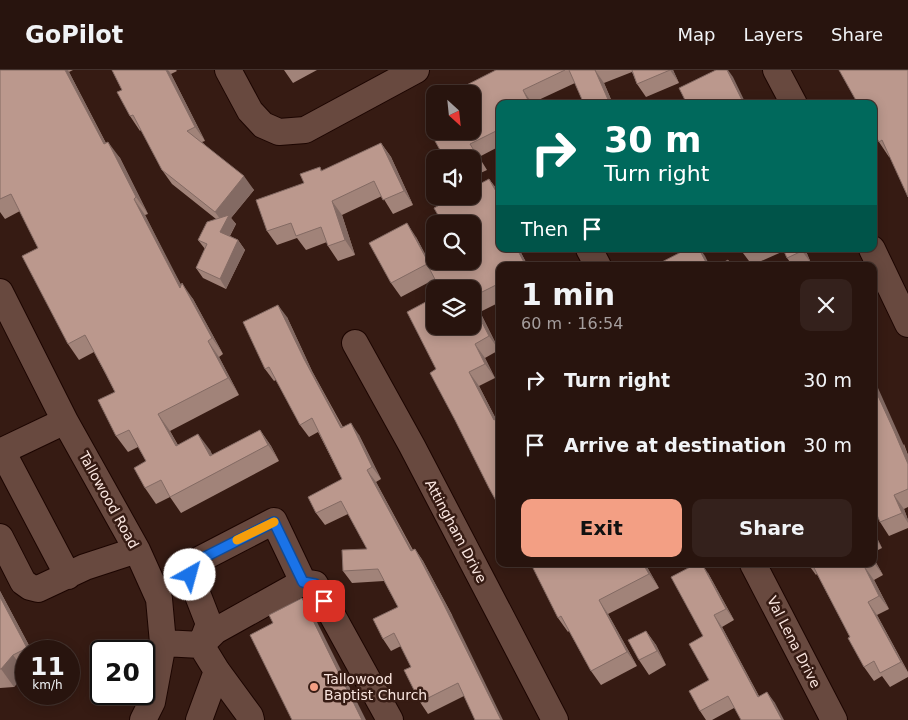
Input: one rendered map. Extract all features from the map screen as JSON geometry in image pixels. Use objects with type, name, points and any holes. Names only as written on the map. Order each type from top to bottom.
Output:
[{"type":"street","points":[[228,70],[250,111],[264,125],[280,132],[305,130],[416,70]]},
{"type":"street","points":[[776,70],[792,100]]},
{"type":"street","points":[[873,252],[908,324]]},
{"type":"street","name":"Tallowood Road","points":[[4,309],[137,550],[159,599],[163,643],[152,702],[143,720]]},
{"type":"street","name":"Attingham Drive","points":[[355,343],[412,446],[555,720]]},
{"type":"street","points":[[65,421],[1,451],[68,576]]},
{"type":"street","points":[[201,645],[209,624],[190,575],[193,563],[274,522],[303,582]]},
{"type":"street","points":[[0,537],[23,582],[30,587],[38,589],[85,567],[137,550]]},
{"type":"street","name":"Val Lena Drive","points":[[755,567],[834,720]]},
{"type":"street","points":[[163,643],[201,645],[215,631],[303,582],[315,584],[390,720]]},
{"type":"street","points":[[201,645],[251,720]]},
{"type":"street","points":[[199,720],[217,671]]},
{"type":"building","points":[[0,70],[65,70],[104,144],[108,142],[136,197],[134,199],[180,288],[182,283],[212,338],[208,341],[228,378],[158,414],[176,446],[198,434],[210,456],[260,430],[268,445],[170,497],[161,480],[145,488],[134,468],[146,461],[129,430],[116,436],[98,400],[115,392],[106,374],[85,335],[68,344],[22,256],[38,248],[11,194],[0,199]]},
{"type":"building","points":[[112,70],[166,70],[195,127],[187,131],[244,176],[215,212],[162,170],[133,115],[130,116],[117,92],[122,90]]},
{"type":"building","points":[[496,70],[565,70],[523,90],[528,100],[496,100],[496,131],[481,138],[481,85],[467,85]]},
{"type":"building","points":[[569,70],[595,70],[608,100],[582,100]]},
{"type":"building","points":[[632,70],[670,70],[637,84]]},
{"type":"building","points":[[716,70],[727,70],[742,100],[685,100],[679,88]]},
{"type":"building","points":[[839,70],[908,70],[908,197],[882,140],[879,142],[877,138],[877,100],[856,100]]},
{"type":"building","points":[[478,140],[470,144],[474,150],[440,150],[435,141]]},
{"type":"building","points":[[381,143],[404,191],[383,200],[374,181],[332,201],[345,240],[328,246],[321,227],[296,236],[291,223],[267,231],[256,200],[304,183],[300,174],[320,167],[321,171]]},
{"type":"building","points":[[489,179],[496,191],[496,252],[519,252],[524,262],[496,262],[496,285],[481,292],[481,280],[435,280],[430,270],[481,270],[481,215],[438,215],[434,208],[440,205],[481,205],[481,183]]},
{"type":"building","points":[[229,215],[220,232],[238,240],[220,279],[196,268],[207,244],[198,240],[207,222]]},
{"type":"building","points":[[407,223],[426,258],[426,265],[391,283],[369,243]]},
{"type":"building","points":[[681,252],[701,252],[706,262],[662,262]]},
{"type":"building","points":[[784,252],[800,252],[787,258]]},
{"type":"building","points":[[426,302],[426,335],[481,335],[481,320],[489,336],[475,344],[485,364],[469,372],[494,420],[496,419],[496,501],[430,373],[436,369],[407,312]]},
{"type":"building","points":[[278,305],[341,428],[351,423],[372,467],[367,470],[411,551],[415,549],[501,720],[475,720],[458,683],[420,702],[404,670],[411,667],[394,633],[383,639],[373,619],[398,607],[378,569],[343,571],[342,550],[367,549],[341,501],[316,513],[308,497],[342,479],[312,418],[300,425],[269,367],[265,369],[243,322]]},
{"type":"building","points":[[877,394],[908,464],[908,489],[894,495],[902,513],[880,522],[877,515]]},
{"type":"building","points":[[532,567],[645,567],[649,574],[599,600],[627,652],[591,671],[561,616],[558,618]]},
{"type":"building","points":[[690,567],[704,567],[726,609],[714,615],[758,697],[767,692],[782,720],[741,720],[728,696],[700,711],[689,691],[709,680],[689,644],[703,636],[671,577]]},
{"type":"building","points":[[814,567],[864,567],[879,596],[868,602],[901,662],[880,673],[874,661],[864,667],[848,638],[850,637]]},
{"type":"building","points":[[0,597],[23,640],[15,640],[15,654],[0,669]]},
{"type":"building","name":"Tallowood Baptist Church","points":[[302,598],[362,720],[292,720],[250,635],[273,623],[269,615]]},
{"type":"building","points":[[646,631],[657,651],[639,660],[628,640]]},
{"type":"slow traffic","points":[[237,540],[274,522]]},
{"type":"place","name":"Tallowood Baptist Church","points":[[314,687]]},
{"type":"route","points":[[190,575],[193,563],[274,522],[303,582],[315,584],[324,601]]}]
